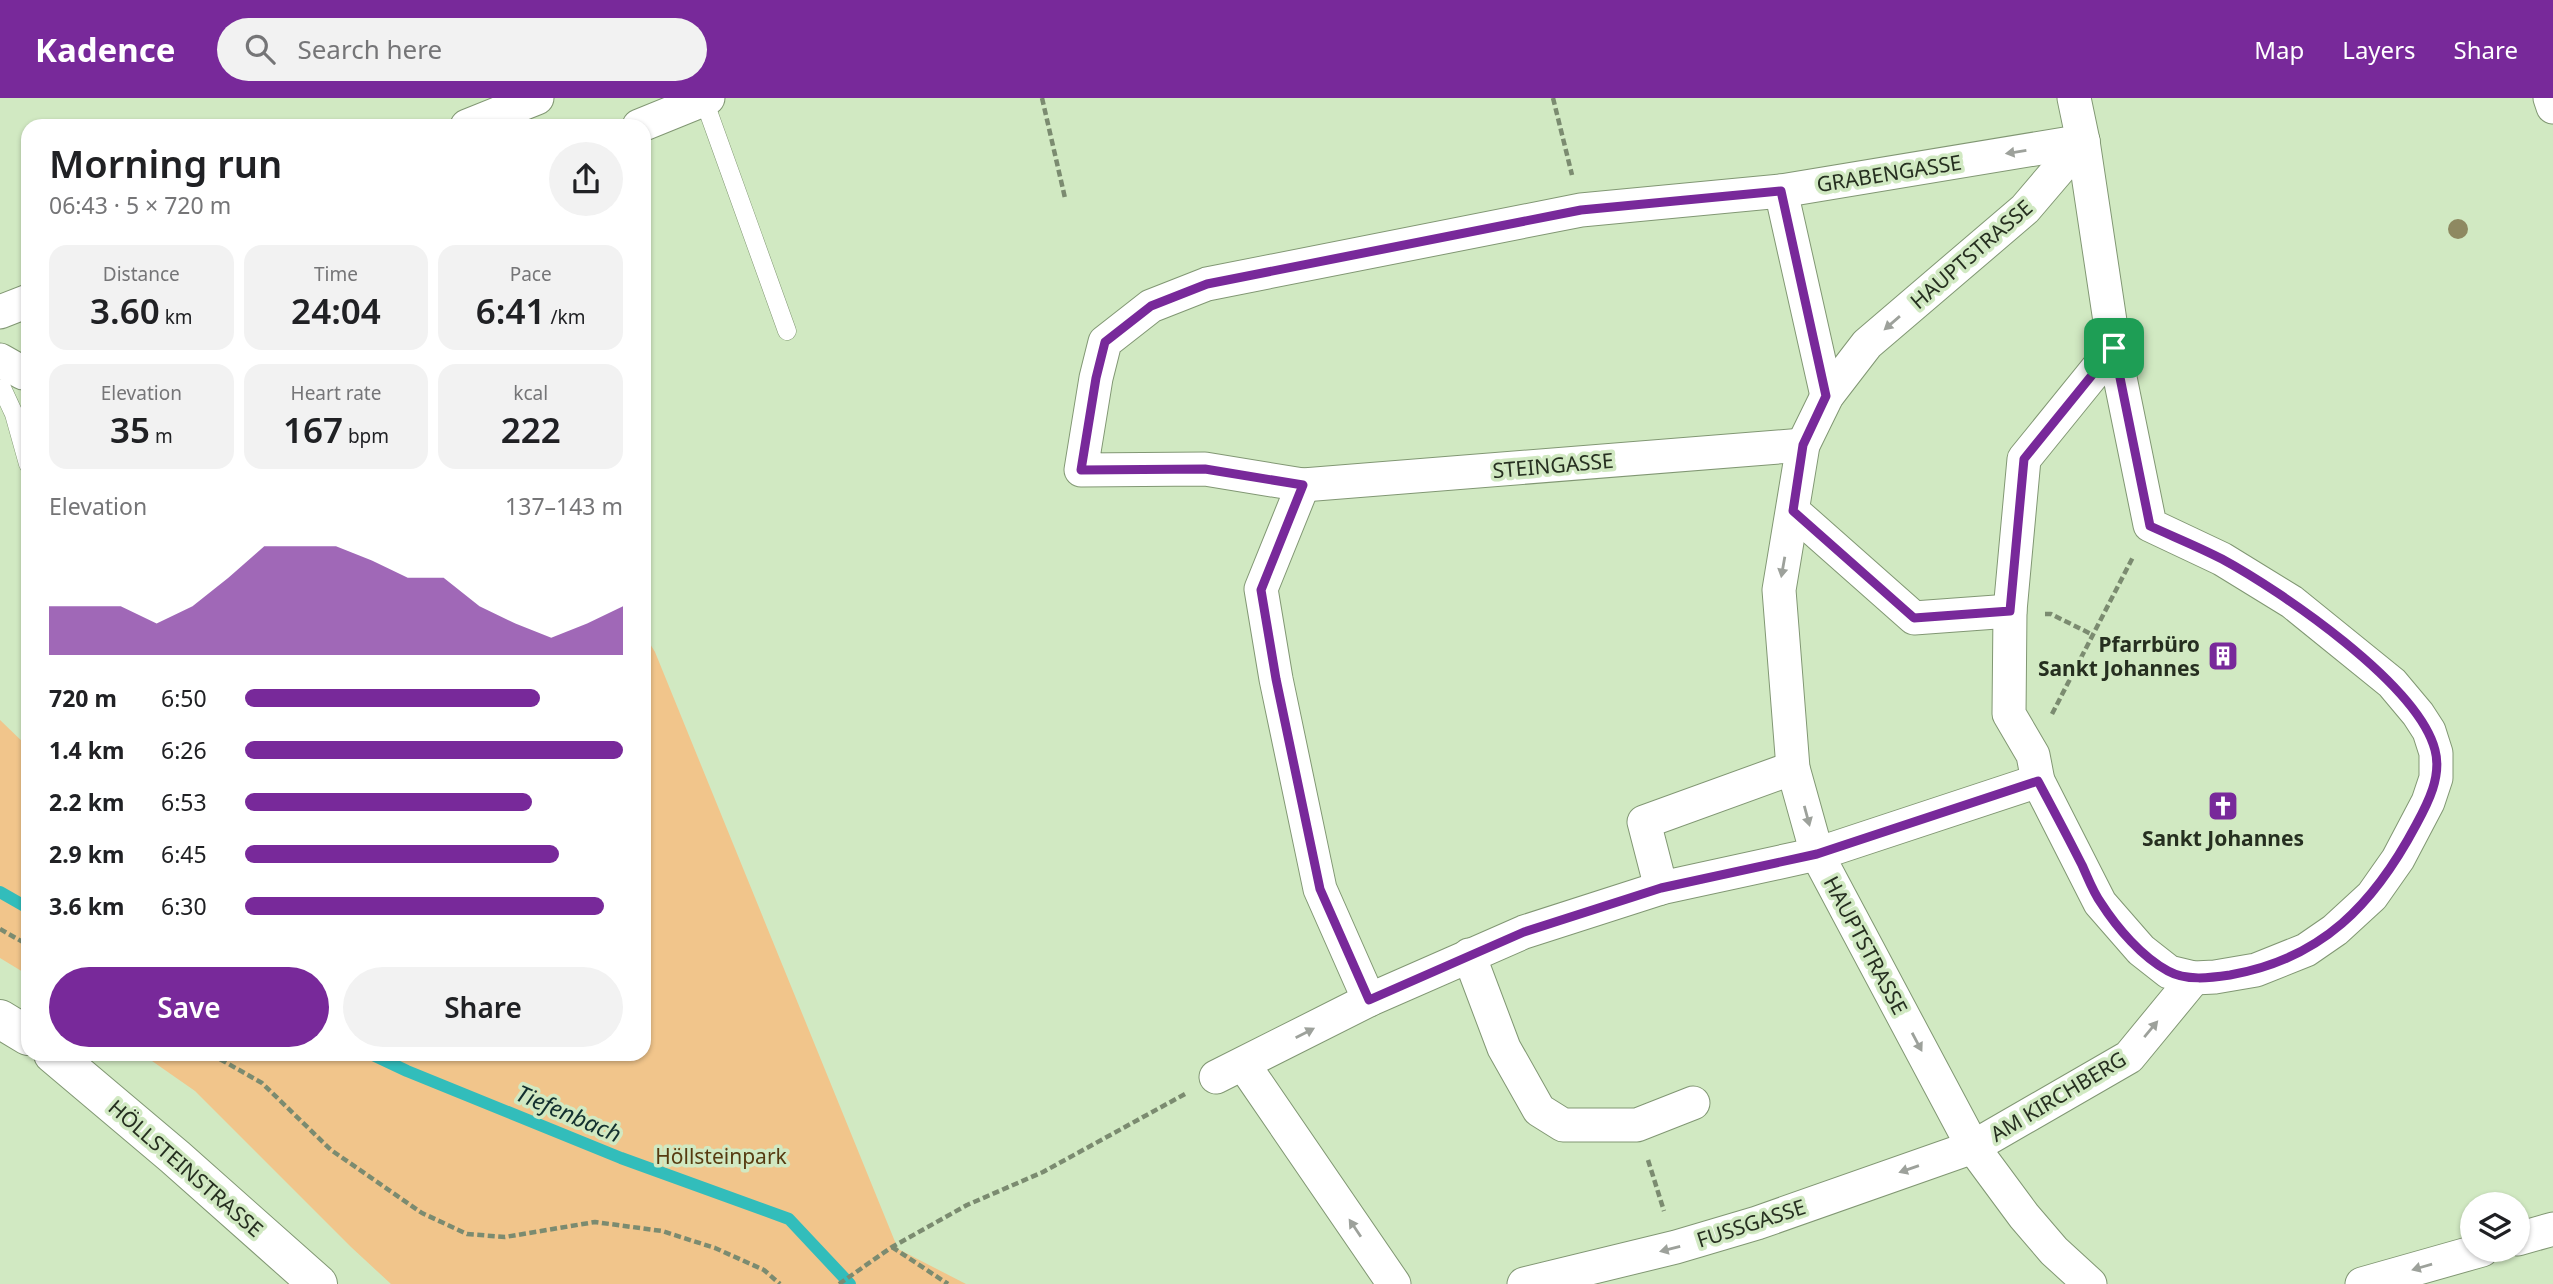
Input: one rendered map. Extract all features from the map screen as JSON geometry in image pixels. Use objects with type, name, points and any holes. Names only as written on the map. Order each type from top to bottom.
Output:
[{"type":"street","points":[[484,119],[537,98]]},
{"type":"street","points":[[2074,98],[2114,348],[2150,526],[2222,559],[2292,602],[2392,683],[2429,731],[2436,753],[2436,779],[2428,803],[2398,859],[2372,896],[2335,930],[2306,950],[2256,970],[2194,978],[2169,972],[2141,950],[2100,903],[2009,714],[2010,611],[2024,459],[2114,348]]},
{"type":"street","points":[[2550,98],[2553,107]]},
{"type":"street","points":[[651,121],[706,99]]},
{"type":"street","name":"GRABENGASSE","points":[[1303,485],[1205,469],[1081,470],[1096,378],[1105,342],[1151,306],[1207,284],[1581,210],[1781,191],[2083,141]]},
{"type":"street","name":"HAUPTSTRASSE","points":[[2083,141],[2025,209],[1867,344],[1826,396],[1803,445],[1779,590],[1793,768],[1817,854],[1973,1147],[2024,1216],[2054,1251],[2090,1284]]},
{"type":"street","points":[[1781,191],[1826,396]]},
{"type":"street","points":[[0,312],[21,303]]},
{"type":"street","name":"STEINGASSE","points":[[1303,485],[1803,445]]},
{"type":"street","points":[[1303,485],[1261,590],[1276,679],[1320,889],[1369,1000]]},
{"type":"street","points":[[1793,511],[1914,618],[2010,611]]},
{"type":"street","points":[[1661,888],[1644,822],[1793,768]]},
{"type":"street","points":[[1394,1284],[1230,1071],[1369,1000],[1524,932],[1661,888],[1817,854],[2035,768]]},
{"type":"street","points":[[1469,955],[1504,1048],[1539,1110],[1563,1125],[1637,1125],[1693,1103]]},
{"type":"street","name":"AM KIRCHBERG","points":[[1973,1147],[2129,1057],[2194,978]]},
{"type":"street","points":[[0,1019],[21,1032]]},
{"type":"street","name":"HÖLLSTEINSTRASSE","points":[[61,1061],[175,1157],[317,1284]]},
{"type":"street","name":"FUSSGASSE","points":[[1524,1284],[1676,1247],[1756,1223],[1973,1147]]},
{"type":"street","points":[[2530,1236],[2553,1229]]},
{"type":"street","points":[[2362,1284],[2460,1256]]},
{"type":"lane","points":[[706,99],[787,331]]},
{"type":"lane","points":[[11,376],[14,414],[21,439]]},
{"type":"path","points":[[1042,98],[1065,198]]},
{"type":"path","points":[[1553,98],[1581,210]]},
{"type":"path","points":[[2035,768],[2091,634],[2150,526]]},
{"type":"path","points":[[2051,614],[2091,634]]},
{"type":"path","points":[[0,929],[21,941]]},
{"type":"path","points":[[223,1061],[262,1083],[331,1150],[422,1213],[467,1234],[505,1237],[595,1222],[662,1231],[715,1248],[764,1270],[780,1284]]},
{"type":"path","points":[[839,1284],[892,1247],[967,1205],[1043,1172],[1230,1071]]},
{"type":"path","points":[[1637,1125],[1676,1247]]},
{"type":"path","points":[[892,1247],[948,1284]]},
{"type":"green space","name":"Höllsteinpark","points":[[651,645],[898,1249],[966,1284],[391,1284],[195,1091],[152,1061],[651,1061]]},
{"type":"green space","points":[[0,720],[21,740],[21,971],[0,958]]},
{"type":"waterway","name":"Tiefenbach","points":[[0,892],[21,904]]},
{"type":"waterway","name":"Tiefenbach","points":[[386,1061],[621,1158],[789,1219],[850,1284]]},
{"type":"place","name":"Pfarrbüro Sankt Johannes","points":[[2223,656]]},
{"type":"place","name":"Sankt Johannes","points":[[2223,806]]},
{"type":"route","points":[[1781,191],[1826,396],[1803,445],[1793,511],[1914,618],[2010,611],[2024,459],[2114,348],[2150,526],[2222,559],[2292,602],[2392,683],[2429,731],[2436,753],[2436,779],[2428,803],[2398,859],[2372,896],[2335,930],[2306,950],[2256,970],[2194,978],[2169,972],[2141,950],[2100,903],[2038,781],[1817,854],[1661,888],[1524,932],[1369,1000],[1320,889],[1276,679],[1261,590],[1303,485],[1205,469],[1081,470],[1096,378],[1105,342],[1151,306],[1207,284],[1581,210],[1781,191]]}]
